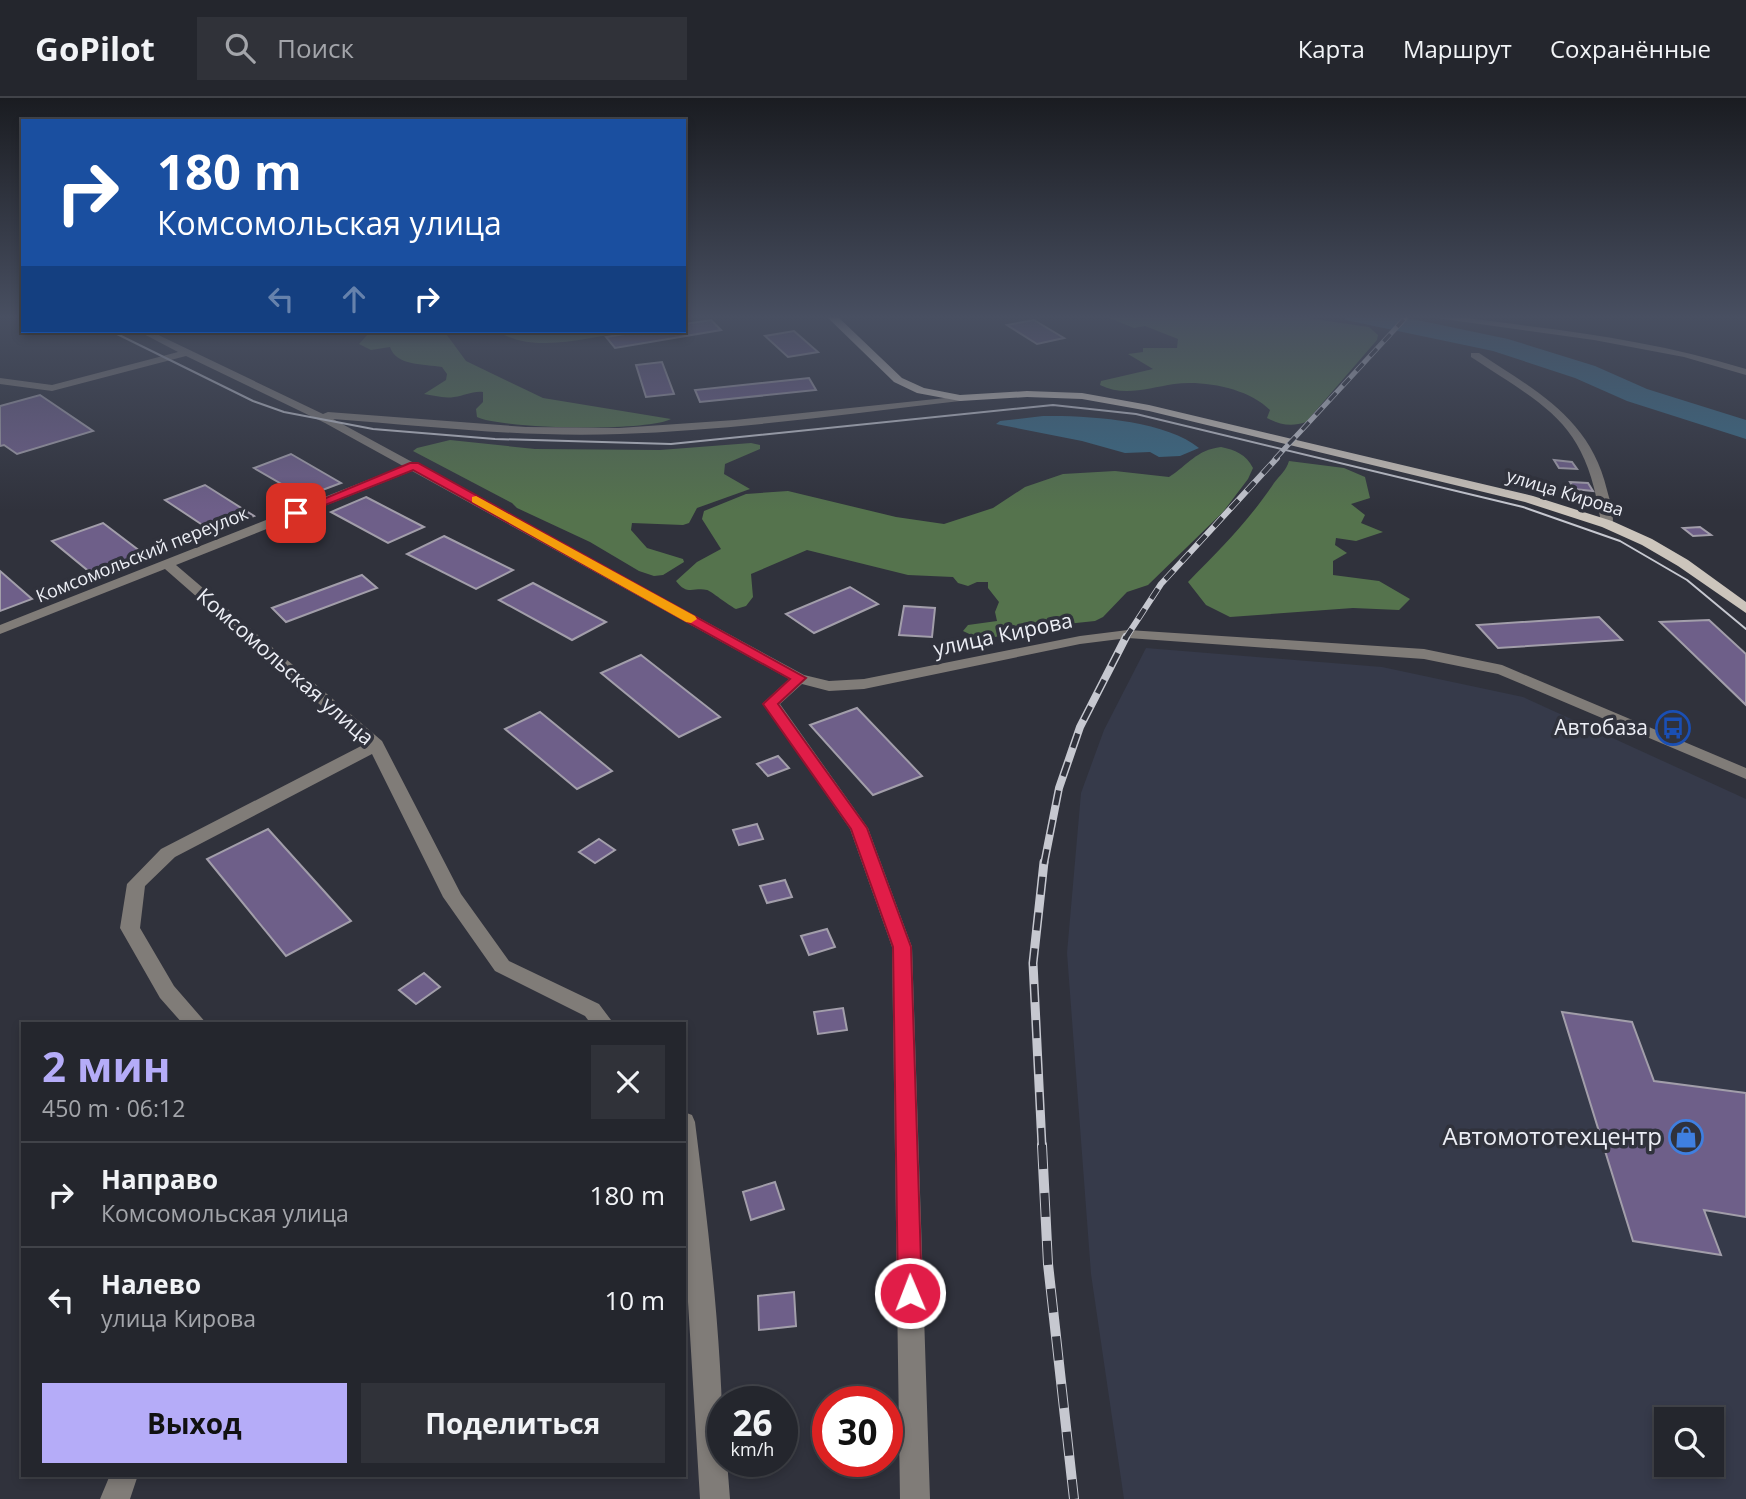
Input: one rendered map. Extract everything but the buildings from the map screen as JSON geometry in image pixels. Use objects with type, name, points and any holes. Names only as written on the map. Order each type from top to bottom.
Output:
[{"type":"main road","points":[[900,380],[906,386],[960,398]]},
{"type":"main road","name":"улица Кирова","points":[[960,398],[1027,394],[1082,396],[1149,408],[1530,499],[1607,524],[1647,542],[1682,563],[1746,609]]},
{"type":"street","points":[[0,381],[52,388],[81,380]]},
{"type":"street","name":"улица Кирова","points":[[247,380],[414,466],[799,678],[830,686],[864,684],[1080,640],[1128,634],[1424,654],[1502,670],[1746,774]]},
{"type":"street","points":[[1512,380],[1554,409],[1586,446],[1604,500],[1607,524]]},
{"type":"street","points":[[898,405],[910,396],[906,386]]},
{"type":"street","name":"улица Кирова","points":[[314,413],[526,430],[619,431],[735,423],[960,398]]},
{"type":"street","name":"Комсомольский переулок","points":[[0,629],[414,466]]},
{"type":"street","name":"Комсомольская улица","points":[[167,564],[376,745],[453,897],[502,966],[592,1010],[601,1022]]},
{"type":"street","points":[[799,678],[771,704],[859,828],[902,947],[915,1499]]},
{"type":"street","points":[[194,1022],[167,992],[130,928],[136,884],[168,853],[376,745]]},
{"type":"street","points":[[686,1140],[697,1239],[715,1499]]},
{"type":"street","points":[[115,1499],[123,1477]]},
{"type":"shaded area","points":[[1146,648],[1382,667],[1523,697],[1746,799],[1746,1499],[1124,1499],[1091,1274],[1067,953],[1081,793],[1104,730]]},
{"type":"green space","points":[[445,380],[506,380],[543,398],[671,419],[634,426],[606,427],[514,424],[477,417],[476,409],[483,402],[483,392],[450,397],[424,394]]},
{"type":"green space","points":[[1342,380],[1306,422],[1296,424],[1267,418],[1270,410],[1261,402],[1225,387],[1186,383],[1127,391],[1109,389],[1100,385],[1101,381]]},
{"type":"green space","points":[[450,440],[535,449],[660,450],[751,443],[760,445],[760,449],[725,464],[724,474],[750,489],[697,508],[689,523],[683,525],[632,523],[631,530],[647,548],[683,559],[684,562],[663,575],[654,576],[639,571],[590,542],[517,508],[413,451]]},
{"type":"green space","points":[[1221,447],[1235,451],[1247,459],[1253,468],[1248,479],[1223,512],[1148,585],[1127,592],[1103,617],[1095,621],[1038,627],[982,640],[963,631],[968,625],[997,621],[995,612],[999,602],[988,588],[988,582],[977,582],[968,586],[958,583],[953,577],[908,575],[807,550],[751,574],[753,597],[746,606],[736,609],[709,591],[687,590],[676,581],[697,562],[721,549],[702,519],[704,511],[746,494],[788,491],[896,517],[944,524],[993,508],[1025,487],[1063,474],[1115,471],[1169,477],[1205,451]]},
{"type":"green space","points":[[1289,461],[1344,468],[1365,477],[1370,498],[1351,504],[1365,515],[1361,523],[1383,532],[1356,541],[1336,538],[1335,545],[1347,553],[1333,561],[1333,575],[1379,581],[1410,599],[1399,610],[1353,608],[1230,617],[1206,605],[1188,582],[1244,523]]},
{"type":"water","points":[[1043,416],[1102,418],[1146,425],[1167,431],[1199,448],[1180,456],[1159,457],[1150,452],[1125,453],[1082,441],[996,424],[1000,421]]},
{"type":"waterway","points":[[1604,380],[1637,395],[1746,430]]},
{"type":"tram line","points":[[211,380],[253,401],[284,412],[373,429],[495,439],[671,444],[1053,405],[1136,414],[1523,507],[1620,541],[1687,580],[1746,629]]},
{"type":"railway","points":[[1275,459],[1348,380]]},
{"type":"railway","points":[[1125,639],[1161,584],[1277,458]]},
{"type":"railway","points":[[1044,864],[1059,788],[1080,727],[1126,637]]},
{"type":"railway","points":[[1042,1146],[1033,963],[1044,862]]},
{"type":"railway","points":[[1042,1145],[1048,1264],[1074,1499]]},
{"type":"slow traffic","points":[[476,500],[691,619]]},
{"type":"place","name":"Автобаза","points":[[1673,728]]},
{"type":"place","name":"Автомототехцентр","points":[[1686,1137]]},
{"type":"route","points":[[296,513],[414,466],[799,678],[771,704],[859,828],[902,947],[910,1293]]}]
